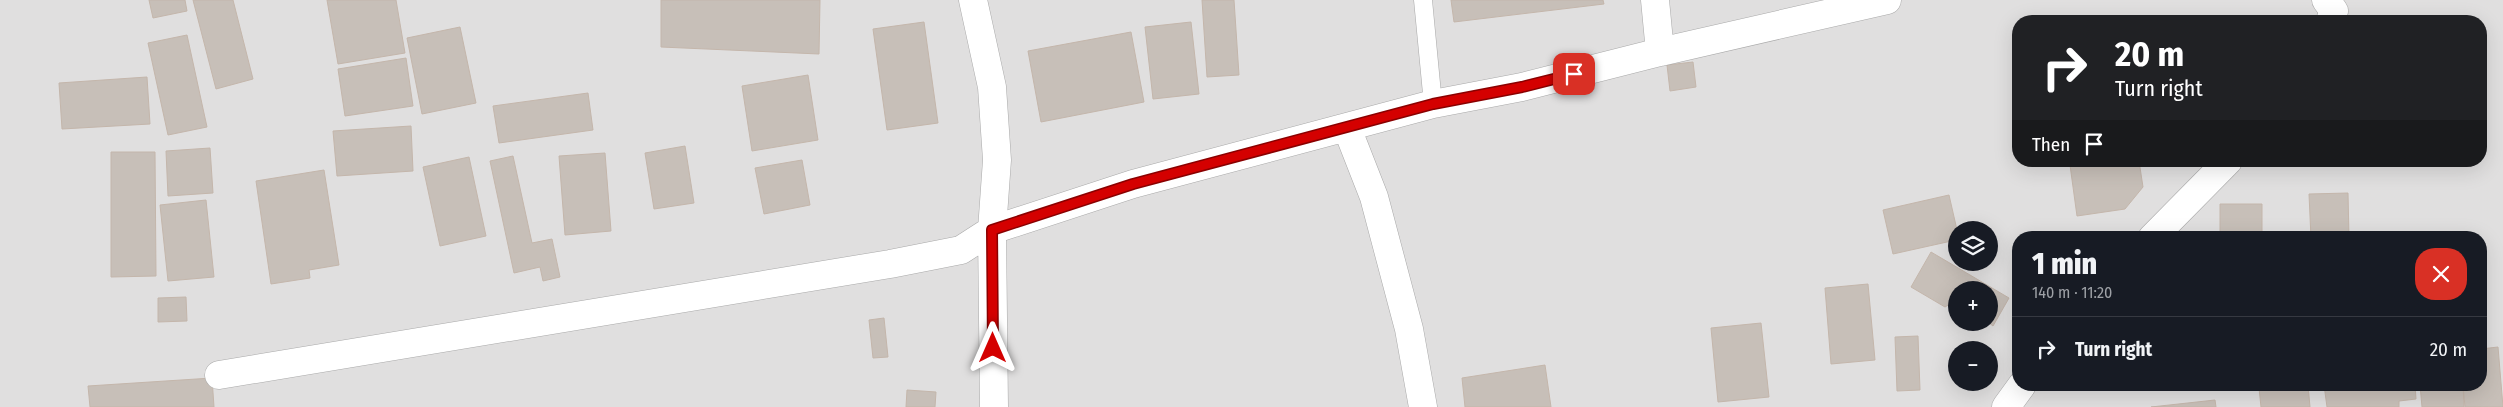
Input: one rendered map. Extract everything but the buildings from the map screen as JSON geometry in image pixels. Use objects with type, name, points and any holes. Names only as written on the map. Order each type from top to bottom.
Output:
[{"type":"street","points":[[973,0],[992,87],[997,160],[992,230],[994,407]]},
{"type":"street","points":[[1655,0],[1660,52]]},
{"type":"street","points":[[219,375],[890,264],[961,250],[992,230],[1133,184],[1433,104],[1522,87],[1660,52],[1887,0]]},
{"type":"street","points":[[1347,128],[1376,206],[1409,330],[1423,407]]},
{"type":"street","points":[[2159,231],[2222,167]]},
{"type":"street","points":[[2006,407],[2018,391]]},
{"type":"lane","points":[[1423,0],[1433,104]]},
{"type":"shaded area","points":[[0,0],[2503,0],[2503,407],[0,407]]},
{"type":"route","points":[[993,348],[992,230],[1133,184],[1433,104],[1522,87],[1574,74]]}]
